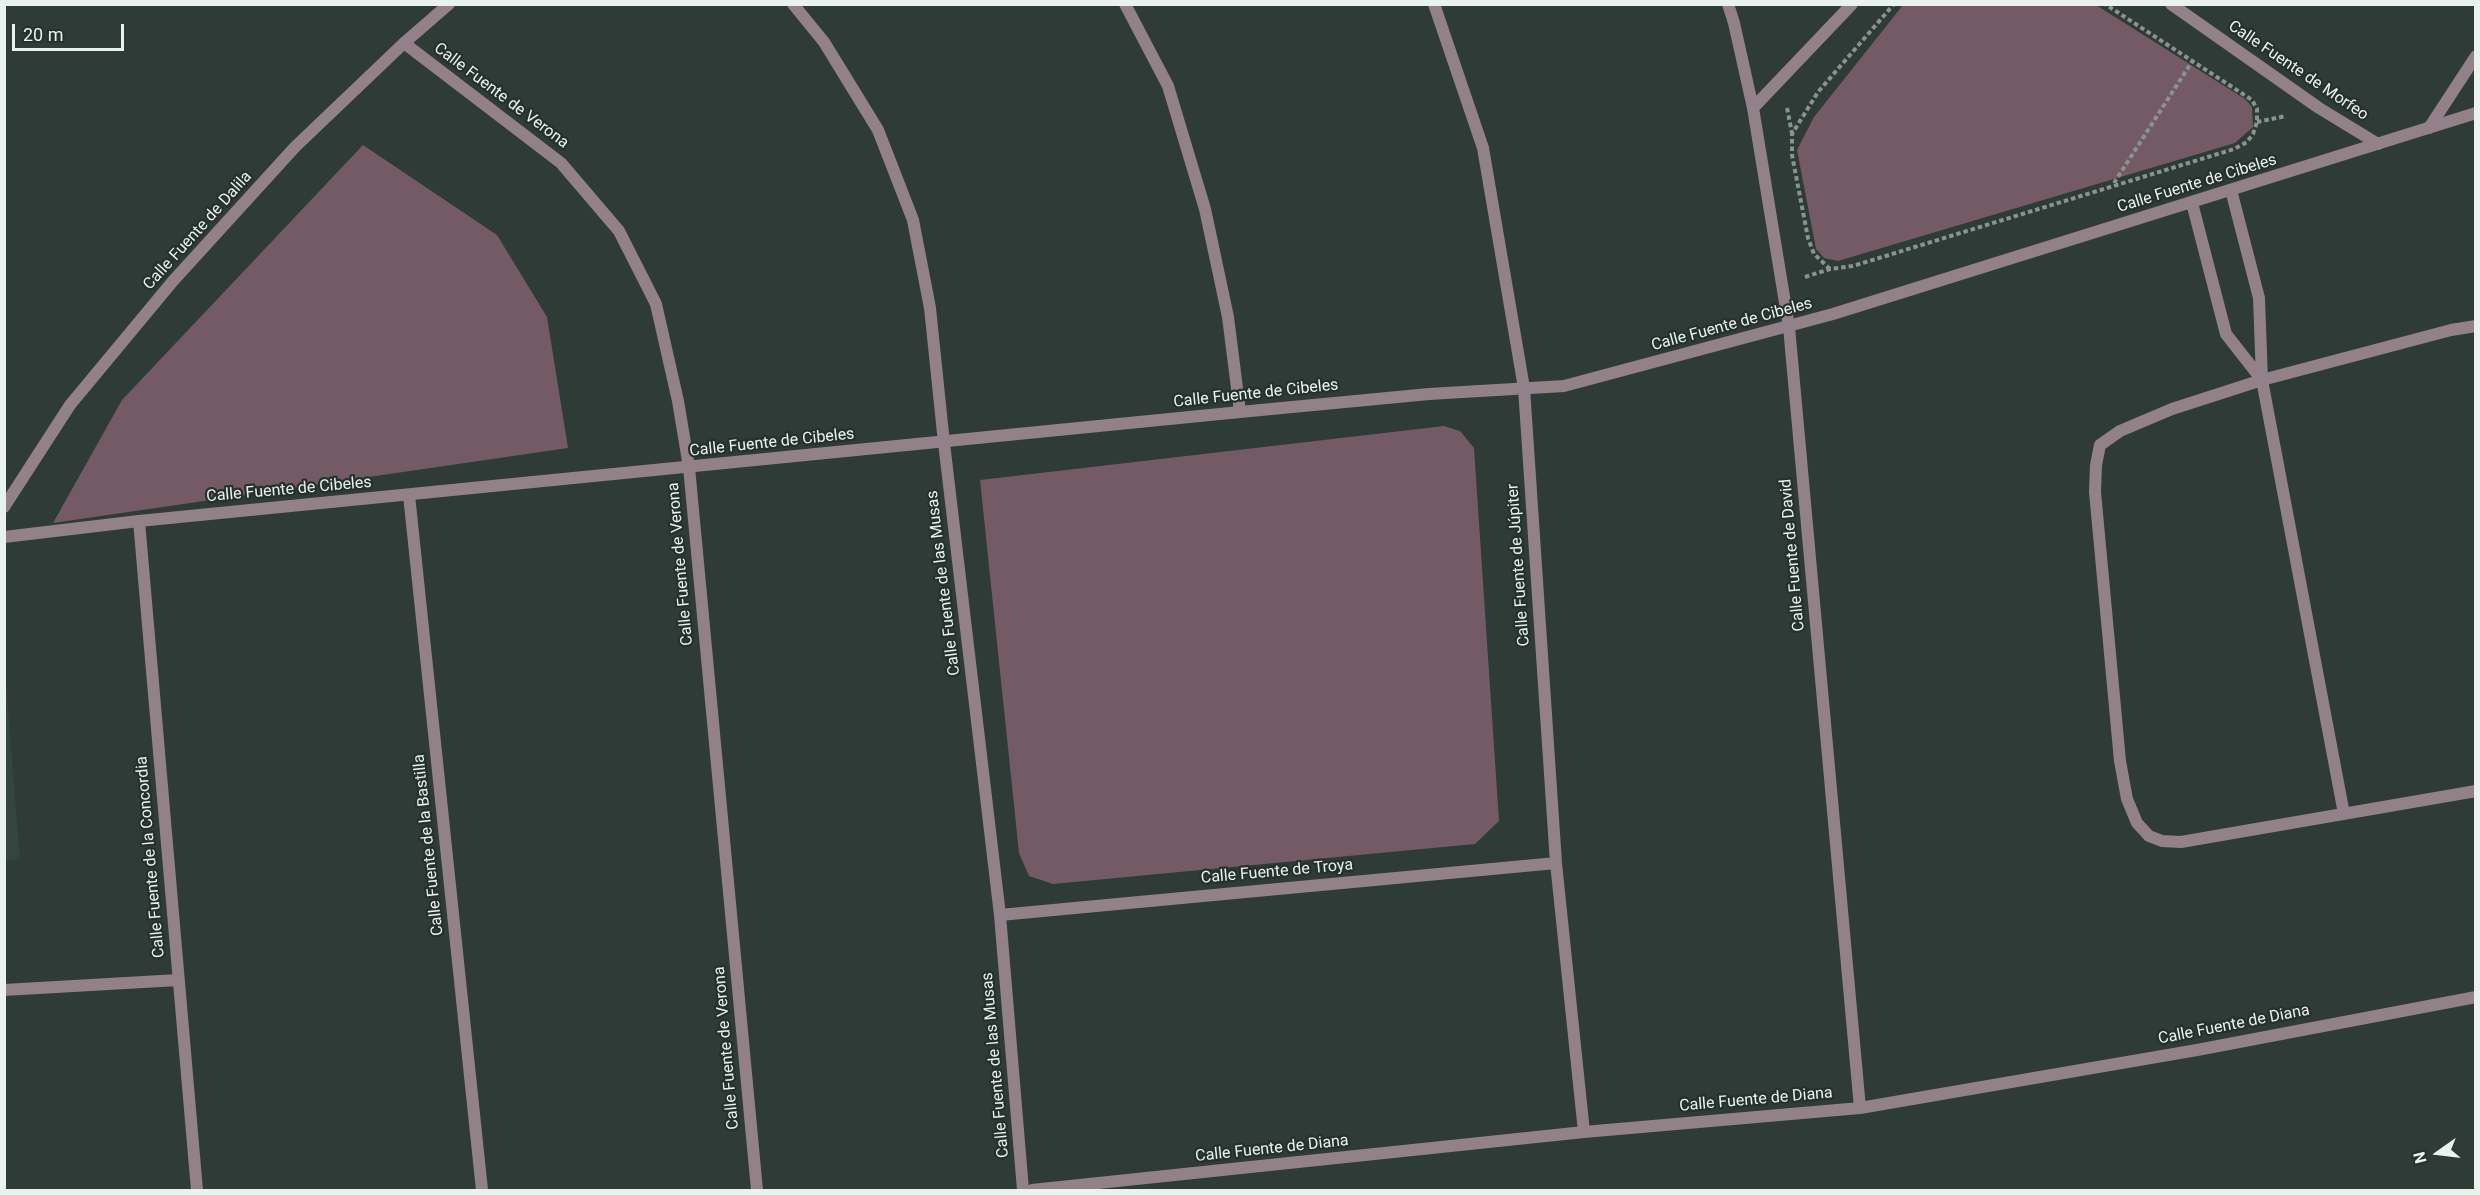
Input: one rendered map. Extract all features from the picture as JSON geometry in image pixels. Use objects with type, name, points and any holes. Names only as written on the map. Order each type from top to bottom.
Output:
[{"type":"street","name":"Calle Fuente de Dalila","points":[[4,507],[70,405],[173,281],[295,147],[448,4]]},
{"type":"street","name":"Calle Fuente de las Musas","points":[[793,4],[824,42],[878,130],[913,220],[930,308],[1000,915],[1023,1191]]},
{"type":"street","points":[[1125,4],[1168,86],[1205,209],[1228,317],[1240,412]]},
{"type":"street","name":"Calle Fuente de Júpiter","points":[[1434,4],[1483,148],[1524,388],[1556,862],[1584,1132]]},
{"type":"street","name":"Calle Fuente de David","points":[[1728,4],[1753,108],[1789,327],[1860,1108]]},
{"type":"street","points":[[1753,108],[1852,4]]},
{"type":"street","name":"Calle Fuente de Morfeo","points":[[2171,4],[2187,9],[2319,108],[2378,144]]},
{"type":"street","name":"Calle Fuente de Verona","points":[[404,43],[561,163],[619,231],[656,304],[678,401],[689,467],[758,1191]]},
{"type":"street","points":[[2429,128],[2475,56]]},
{"type":"street","name":"Calle Fuente de Cibeles","points":[[4,537],[139,521],[1240,412],[1429,394],[1564,386],[1789,327],[2475,113]]},
{"type":"street","points":[[2231,190],[2259,298],[2262,380],[2344,814]]},
{"type":"street","points":[[2192,203],[2226,334],[2262,380]]},
{"type":"street","points":[[2475,326],[2451,330],[2262,380],[2148,419],[2120,431],[2100,445],[2096,465],[2095,492],[2120,760],[2127,799],[2137,823],[2149,836],[2162,841],[2181,842],[2475,791]]},
{"type":"street","name":"Calle Fuente de la Bastilla","points":[[409,495],[482,1191]]},
{"type":"street","name":"Calle Fuente de la Concordia","points":[[139,521],[197,1191]]},
{"type":"street","name":"Calle Fuente de Troya","points":[[1000,915],[1556,862]]},
{"type":"street","points":[[4,990],[178,980]]},
{"type":"street","name":"Calle Fuente de Diana","points":[[1032,1191],[1584,1132],[1860,1108],[2197,1050],[2475,997]]},
{"type":"path","points":[[1830,269],[1814,254],[1808,238],[1792,155],[1792,134],[1818,92],[1894,4]]},
{"type":"path","points":[[1782,284],[1830,269],[1853,266],[2234,148],[2247,142],[2257,122],[2257,109],[2252,100],[2105,4]]},
{"type":"path","points":[[2114,184],[2193,60]]},
{"type":"shaded area","points":[[1903,5],[2096,5],[2245,99],[2252,107],[2253,127],[2235,143],[1838,261],[1824,258],[1816,249],[1797,150],[1814,117]]},
{"type":"shaded area","points":[[363,145],[497,235],[547,317],[568,448],[53,523],[122,400]]},
{"type":"shaded area","points":[[1444,426],[1460,431],[1474,448],[1499,821],[1475,844],[1053,884],[1029,876],[1019,853],[980,480]]},
{"type":"shaded area","points":[[4,658],[20,859],[5,861],[4,861]]}]
